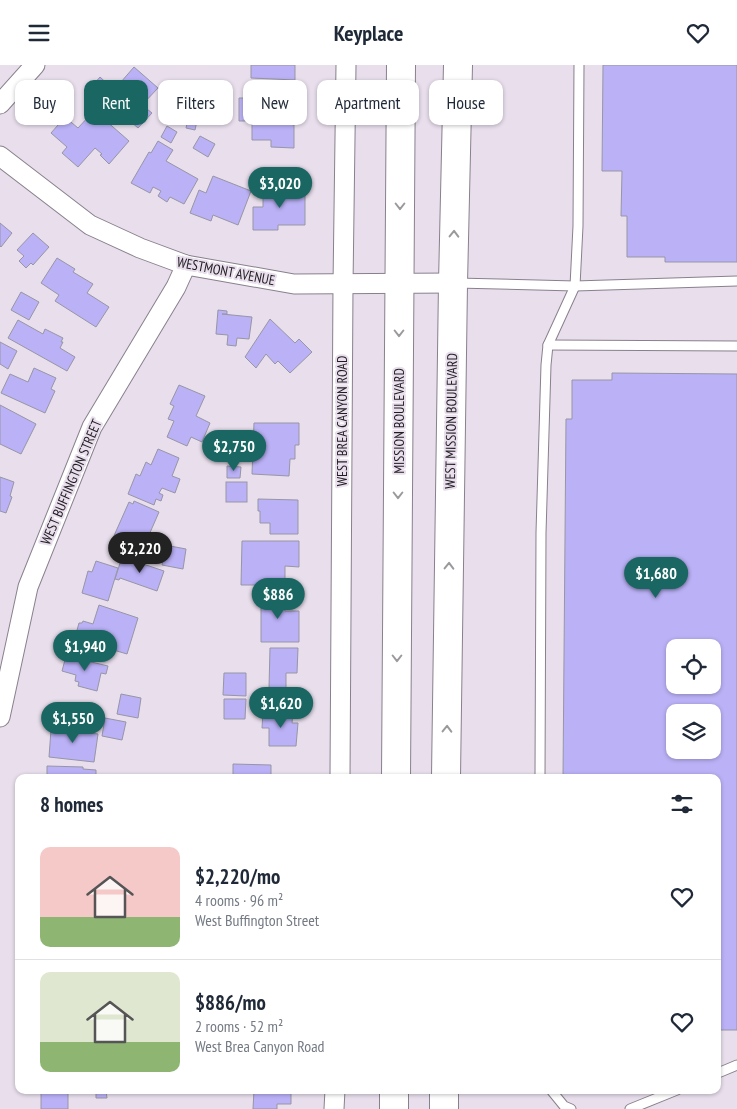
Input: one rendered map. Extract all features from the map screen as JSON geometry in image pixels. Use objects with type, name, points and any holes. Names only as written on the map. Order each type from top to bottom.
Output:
[{"type":"main road","name":"MISSION BOULEVARD","points":[[396,774],[401,65]]},
{"type":"main road","name":"WEST MISSION BOULEVARD","points":[[446,774],[458,65]]},
{"type":"main road","points":[[394,1094],[394,1109]]},
{"type":"main road","points":[[444,1094],[444,1109]]},
{"type":"street","points":[[0,104],[35,65]]},
{"type":"street","name":"WEST BREA CANYON ROAD","points":[[340,774],[346,65]]},
{"type":"street","name":"WESTMONT AVENUE","points":[[0,156],[90,225],[140,248],[186,265],[294,284],[453,283]]},
{"type":"street","name":"WEST BUFFINGTON STREET","points":[[0,717],[28,587],[92,427],[176,287],[186,265]]},
{"type":"street","points":[[334,1109],[335,1094]]},
{"type":"lane","points":[[540,774],[542,533],[548,345],[575,286],[578,226],[580,65]]},
{"type":"lane","points":[[453,283],[575,286],[737,281]]},
{"type":"lane","points":[[548,345],[737,346]]},
{"type":"lane","points":[[721,1072],[737,1065]]},
{"type":"lane","points":[[554,1094],[564,1106],[571,1109]]},
{"type":"lane","points":[[630,1109],[667,1094]]},
{"type":"building","points":[[251,65],[295,65],[295,80],[251,78]]},
{"type":"building","points":[[603,65],[737,65],[737,262],[665,262],[665,257],[627,257],[627,216],[621,216],[622,171],[602,171]]},
{"type":"building","points":[[134,67],[158,88],[148,99],[148,80],[123,80]]},
{"type":"building","points":[[239,98],[243,98],[243,121],[239,121]]},
{"type":"building","points":[[84,122],[84,125],[111,125],[129,141],[109,164],[95,148],[78,167],[62,153],[67,147],[51,133],[58,125],[74,125],[78,128]]},
{"type":"building","points":[[187,125],[196,125],[195,130],[186,128]]},
{"type":"building","points":[[252,125],[294,125],[294,148],[271,147],[271,140],[252,140]]},
{"type":"building","points":[[167,126],[177,132],[171,143],[161,137]]},
{"type":"building","points":[[200,136],[215,144],[208,157],[193,148]]},
{"type":"building","points":[[158,141],[173,150],[166,161],[198,179],[184,204],[170,197],[167,202],[158,196],[161,191],[153,187],[150,193],[131,183],[149,152],[151,153]]},
{"type":"building","points":[[213,176],[251,191],[238,225],[213,215],[211,221],[190,213],[199,190],[206,193]]},
{"type":"building","points":[[263,188],[305,188],[305,225],[278,225],[278,230],[253,230],[253,207],[263,207]]},
{"type":"building","points":[[0,223],[12,233],[1,247],[0,246]]},
{"type":"building","points":[[33,233],[49,247],[33,265],[31,263],[26,268],[19,261],[24,256],[17,250]]},
{"type":"building","points":[[57,258],[75,269],[73,272],[93,284],[87,293],[109,307],[96,327],[55,301],[59,295],[41,283]]},
{"type":"building","points":[[21,292],[39,302],[29,320],[11,310]]},
{"type":"building","points":[[218,310],[227,311],[227,314],[222,314],[252,317],[249,339],[237,338],[236,346],[227,345],[228,335],[216,334]]},
{"type":"building","points":[[270,319],[295,343],[299,339],[312,352],[290,373],[278,361],[275,364],[266,354],[256,368],[245,357]]},
{"type":"building","points":[[18,320],[43,334],[45,329],[63,338],[60,348],[75,357],[67,371],[8,338]]},
{"type":"building","points":[[0,342],[17,351],[8,369],[0,364]]},
{"type":"building","points":[[34,368],[56,378],[51,389],[55,391],[45,413],[1,393],[10,374],[28,382]]},
{"type":"building","points":[[612,373],[737,374],[737,1030],[721,1030],[721,774],[563,774],[566,419],[572,419],[572,380],[612,380]]},
{"type":"building","points":[[179,385],[205,396],[196,416],[210,423],[202,442],[191,437],[187,446],[167,437],[174,421],[168,419],[174,406],[170,404]]},
{"type":"building","points":[[0,405],[36,424],[21,454],[0,444]]},
{"type":"building","points":[[254,423],[299,423],[299,445],[295,445],[295,459],[290,459],[289,476],[252,474]]},
{"type":"building","points":[[230,436],[242,439],[239,451],[227,448]]},
{"type":"building","points":[[158,449],[179,458],[172,476],[180,479],[175,493],[162,488],[159,493],[163,495],[161,501],[156,499],[154,505],[128,494],[136,474],[140,476],[146,462],[151,465]]},
{"type":"building","points":[[227,466],[241,467],[240,478],[227,478]]},
{"type":"building","points":[[0,477],[14,482],[10,496],[12,497],[6,513],[0,511]]},
{"type":"building","points":[[226,482],[247,482],[247,502],[226,502]]},
{"type":"building","points":[[258,499],[298,500],[298,534],[270,534],[270,523],[260,523]]},
{"type":"building","points":[[134,501],[159,512],[142,551],[113,538],[129,502],[133,504]]},
{"type":"building","points":[[242,541],[299,541],[299,567],[285,566],[285,589],[261,589],[261,585],[241,585]]},
{"type":"building","points":[[165,545],[186,549],[183,569],[162,565]]},
{"type":"building","points":[[122,557],[164,571],[157,591],[120,578],[119,580],[115,579]]},
{"type":"building","points":[[96,561],[118,568],[108,601],[82,593],[88,571],[92,572]]},
{"type":"building","points":[[261,593],[285,593],[285,611],[299,611],[299,642],[261,642]]},
{"type":"building","points":[[99,605],[138,618],[127,654],[110,649],[108,658],[72,648],[79,623],[83,621],[93,624]]},
{"type":"building","points":[[270,648],[298,648],[297,673],[286,673],[286,688],[269,688]]},
{"type":"building","points":[[66,656],[108,666],[106,674],[101,673],[97,691],[78,686],[79,682],[75,681],[76,675],[62,671]]},
{"type":"building","points":[[224,673],[246,673],[246,696],[223,695]]},
{"type":"building","points":[[121,694],[141,698],[138,718],[117,714]]},
{"type":"building","points":[[224,699],[246,699],[245,719],[224,719]]},
{"type":"building","points":[[263,712],[293,712],[292,723],[298,723],[296,746],[269,746],[269,728],[262,728]]},
{"type":"building","points":[[105,718],[126,722],[122,740],[102,736]]},
{"type":"building","points":[[60,723],[79,726],[79,732],[98,734],[94,762],[49,757],[51,730],[59,731]]},
{"type":"building","points":[[233,764],[271,765],[271,774],[233,774]]},
{"type":"building","points":[[47,766],[83,767],[83,769],[96,770],[96,774],[47,774]]},
{"type":"building","points":[[41,1094],[68,1094],[68,1109],[41,1109]]},
{"type":"building","points":[[96,1094],[106,1094],[107,1098],[96,1098]]},
{"type":"building","points":[[254,1094],[291,1094],[291,1104],[277,1104],[277,1109],[253,1109]]}]
